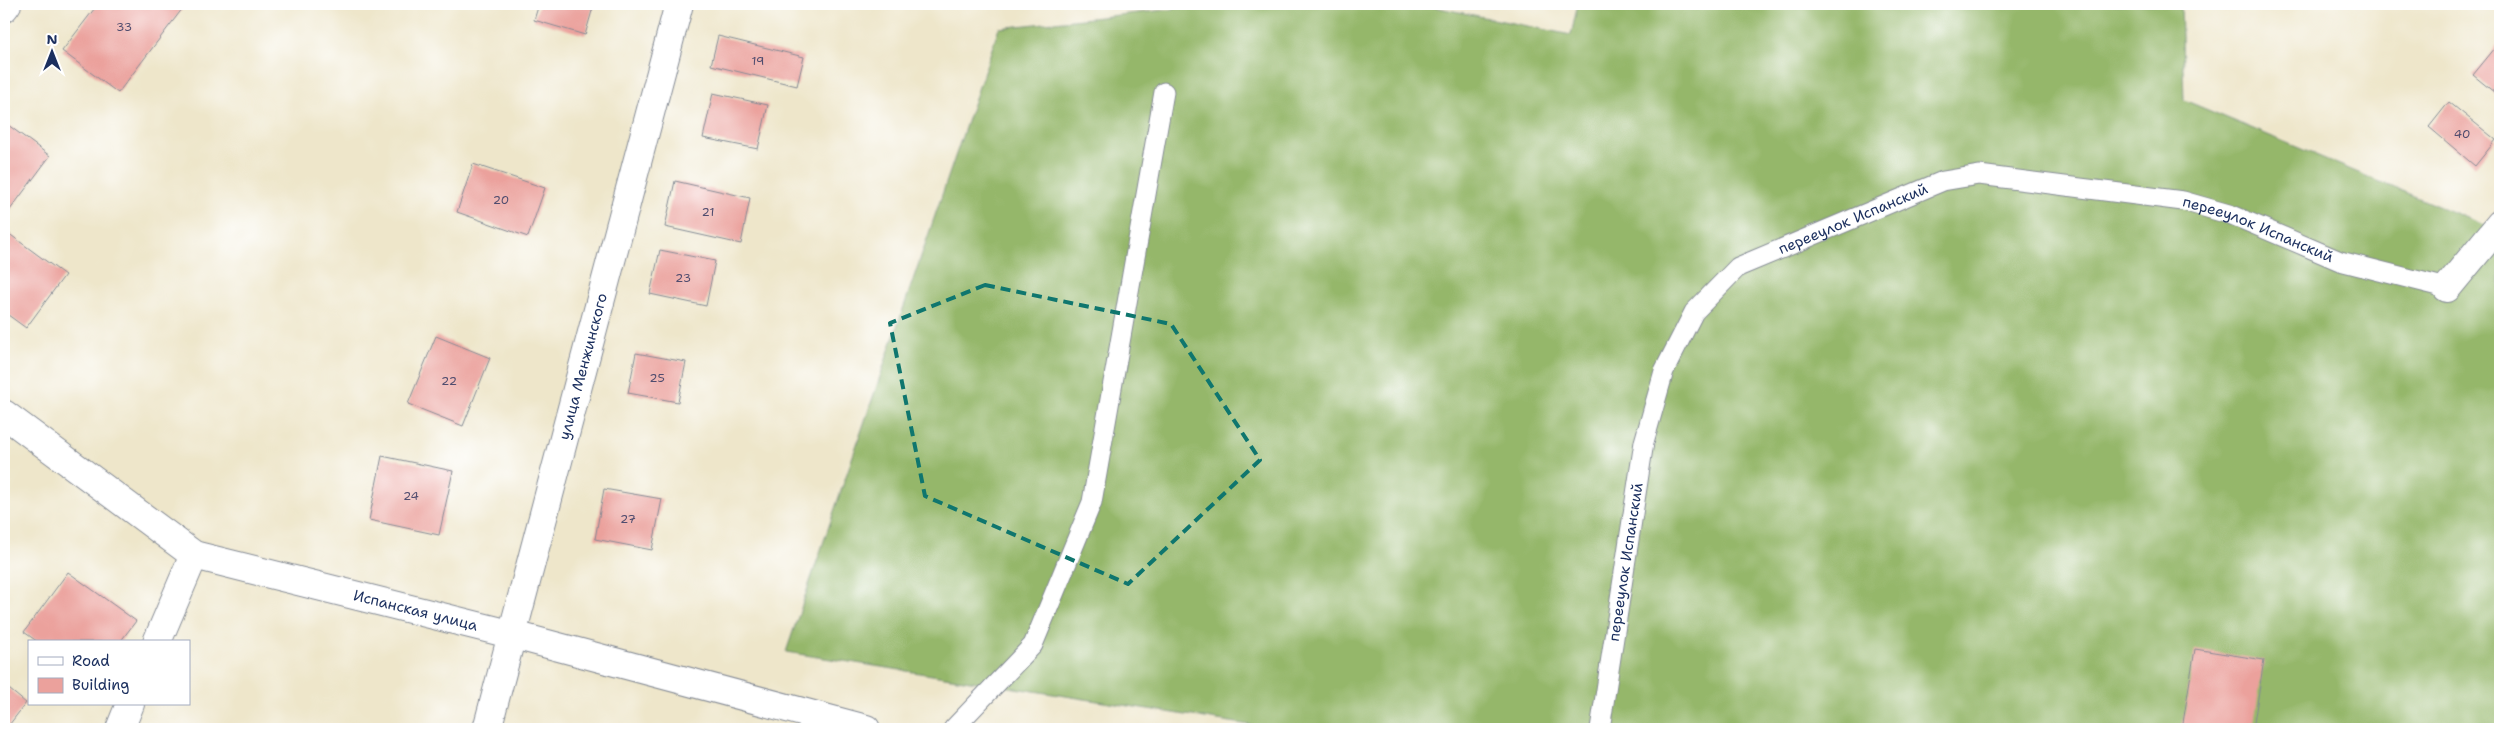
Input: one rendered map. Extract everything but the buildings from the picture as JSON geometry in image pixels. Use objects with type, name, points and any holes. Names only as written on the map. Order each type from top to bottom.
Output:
[{"type":"street","points":[[4,8],[7,4]]},
{"type":"street","name":"улица Менжинского","points":[[487,729],[510,634],[679,4]]},
{"type":"street","points":[[2447,288],[2500,224]]},
{"type":"street","name":"Испанская улица","points":[[4,414],[194,555],[510,634],[866,729]]},
{"type":"street","points":[[158,640],[194,555]]},
{"type":"street","points":[[120,729],[129,706]]},
{"type":"lane","points":[[953,729],[1033,645],[1092,502],[1164,92]]},
{"type":"lane","name":"перееулок Испанский","points":[[1600,729],[1644,442],[1664,371],[1694,312],[1738,267],[1943,181],[1979,175],[2183,201],[2232,215],[2340,261],[2447,288]]},
{"type":"highlighted area","points":[[985,285],[1171,324],[1260,460],[1128,584],[925,496],[890,323]]},
{"type":"green space","points":[[1176,4],[1420,4],[1571,35],[1578,4],[2181,4],[2184,100],[2500,232],[2500,729],[1275,729],[786,652],[999,28],[1174,9]]}]
